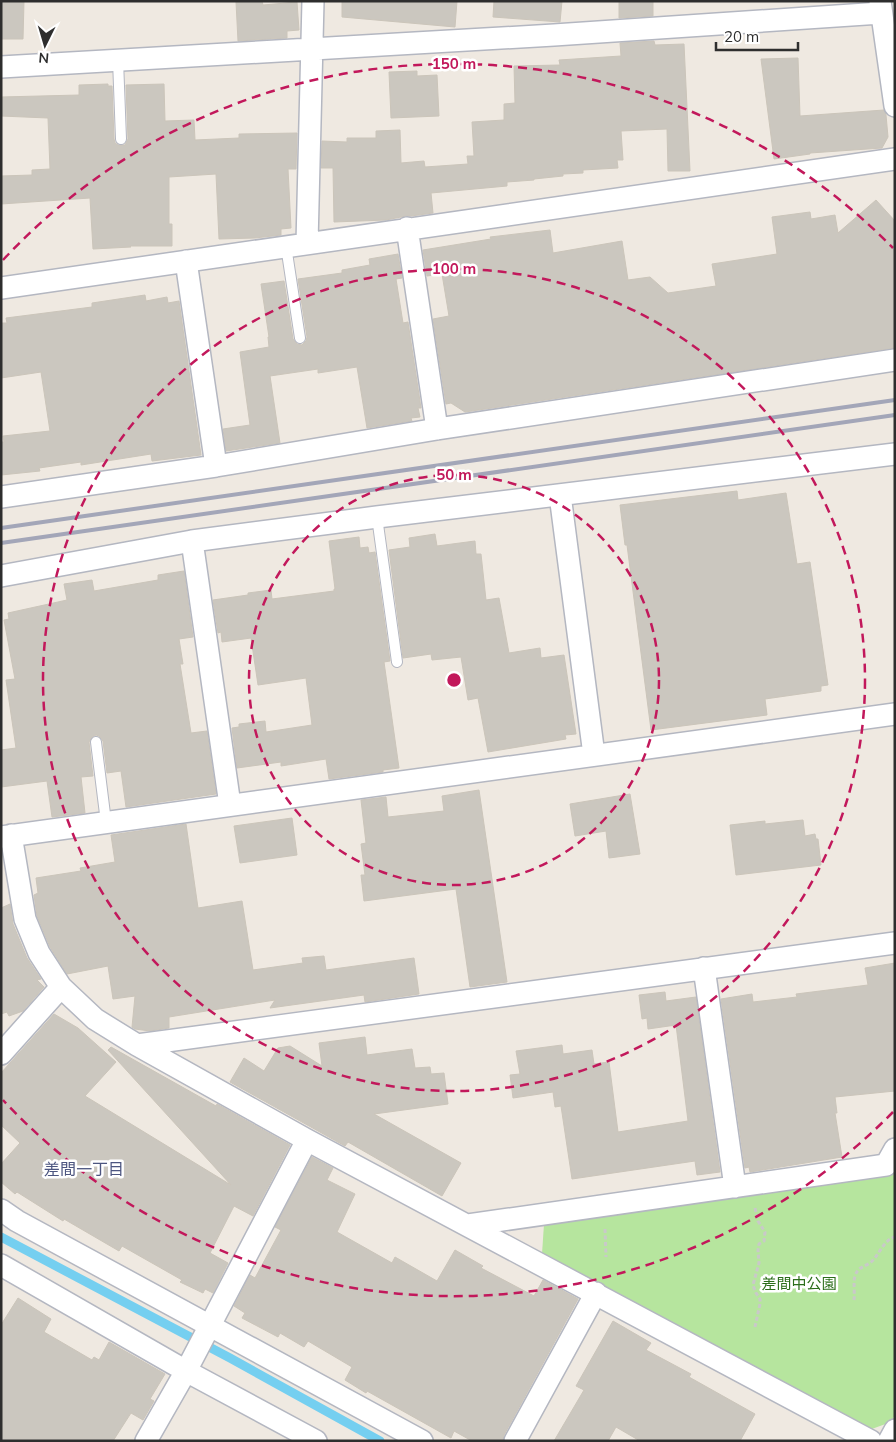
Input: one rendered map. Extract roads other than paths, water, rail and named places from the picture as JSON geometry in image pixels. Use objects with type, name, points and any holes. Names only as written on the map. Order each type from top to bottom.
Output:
[{"type":"street","points":[[297,245],[312,48],[313,1]]},
{"type":"street","points":[[1,67],[312,48],[554,36],[881,7],[895,106]]},
{"type":"street","points":[[1,288],[895,159]]},
{"type":"street","points":[[407,228],[437,429]]},
{"type":"street","points":[[186,261],[216,466]]},
{"type":"street","points":[[1,497],[216,466],[437,429],[895,360]]},
{"type":"street","points":[[1,576],[192,542],[377,517],[895,454]]},
{"type":"street","points":[[560,495],[594,755]]},
{"type":"street","points":[[192,542],[230,805]]},
{"type":"street","points":[[871,1441],[307,1140],[95,1019],[61,987],[39,953],[25,919],[6,836],[895,714]]},
{"type":"street","points":[[138,1045],[895,943]]},
{"type":"street","points":[[704,968],[745,1185]]},
{"type":"street","points":[[1,1054],[61,987]]},
{"type":"street","points":[[146,1441],[186,1370],[307,1140]]},
{"type":"street","points":[[468,1225],[886,1164],[895,1149]]},
{"type":"street","points":[[1,1210],[17,1221],[422,1441]]},
{"type":"street","points":[[1,1265],[316,1441]]},
{"type":"street","points":[[515,1441],[596,1293]]},
{"type":"street","points":[[889,1441],[895,1430]]},
{"type":"lane","points":[[118,60],[121,138]]},
{"type":"lane","points":[[297,245],[300,338]]},
{"type":"lane","points":[[377,517],[397,662]]},
{"type":"lane","points":[[96,742],[106,822]]},
{"type":"waterway","points":[[1,1237],[230,1358],[380,1441]]},
{"type":"railway","points":[[1,528],[895,400]]},
{"type":"railway","points":[[1,543],[895,415]]},
{"type":"district","name":"差間一丁目","points":[[84,1169]]},
{"type":"park label","name":"差間中公園","points":[[799,1284]]}]
